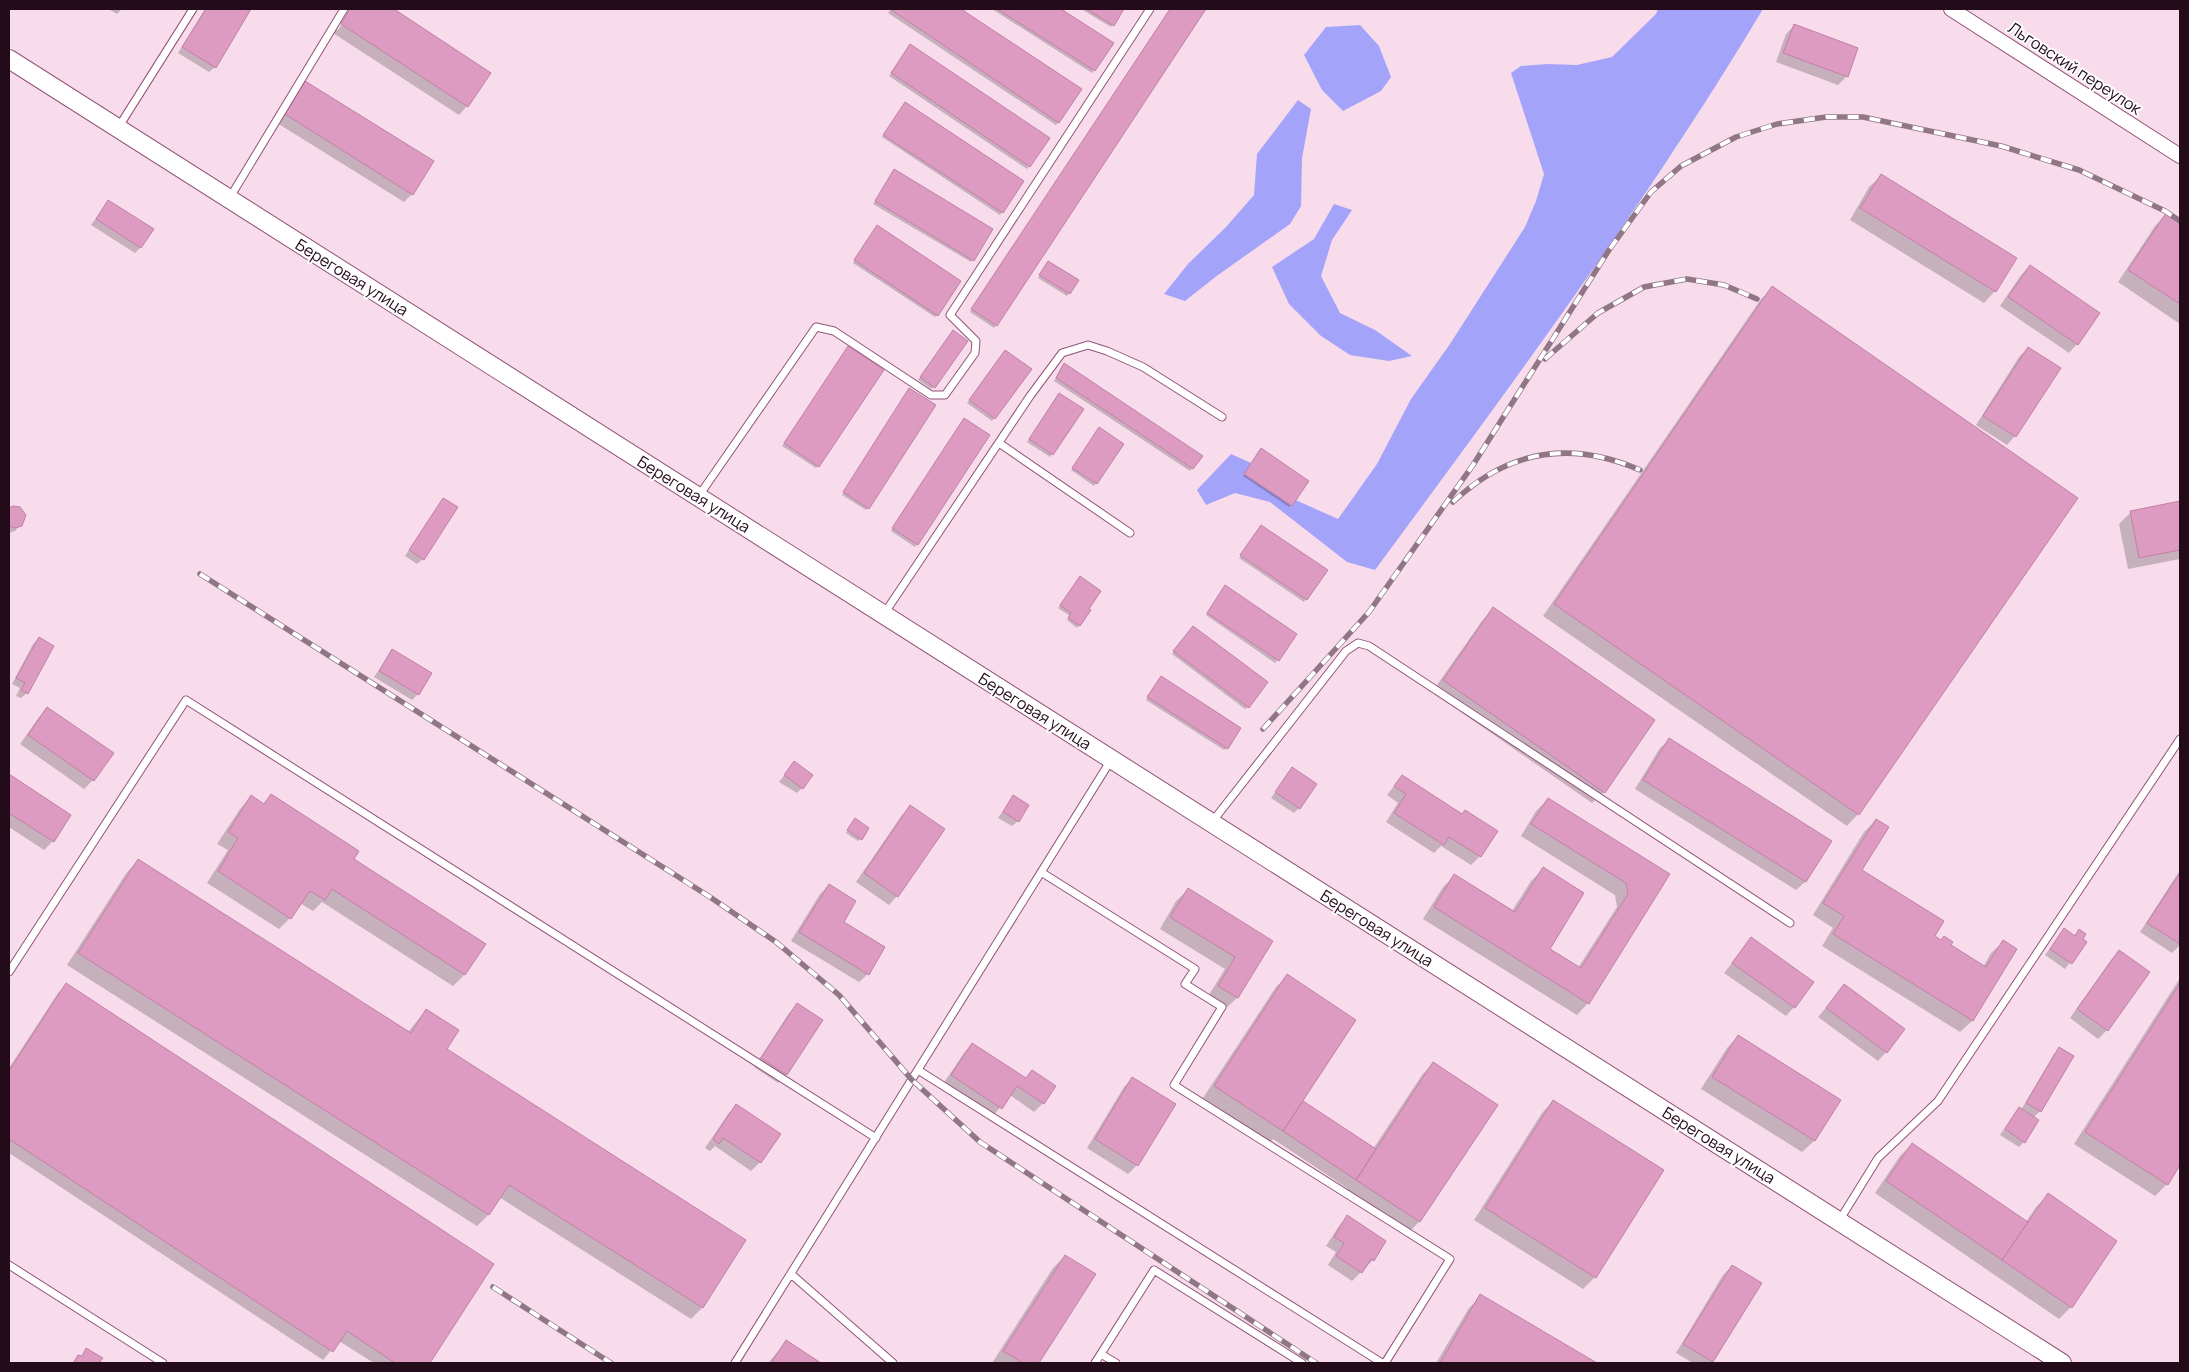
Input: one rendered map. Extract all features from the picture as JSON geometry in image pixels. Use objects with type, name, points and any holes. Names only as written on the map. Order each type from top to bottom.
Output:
[{"type":"street","name":"Льговский переулок","points":[[1952,9],[2180,156]]},
{"type":"street","name":"Береговая улица","points":[[9,59],[2062,1363]]},
{"type":"lane","points":[[118,128],[193,9]]},
{"type":"lane","points":[[229,199],[344,9]]},
{"type":"lane","points":[[698,497],[816,327],[834,331],[931,396],[945,395],[975,353],[976,347],[976,341],[950,315],[1150,9]]},
{"type":"lane","points":[[883,614],[1062,353],[1088,345],[1143,366],[1222,418]]},
{"type":"lane","points":[[999,443],[1130,533]]},
{"type":"lane","points":[[1211,823],[1346,651],[1358,643],[1369,646],[1790,923]]},
{"type":"lane","points":[[9,972],[186,700],[876,1138]]},
{"type":"lane","points":[[1838,1221],[1878,1158],[1938,1101],[2180,739]]},
{"type":"lane","points":[[735,1363],[1112,759]]},
{"type":"lane","points":[[918,1070],[1384,1363],[1450,1259],[1174,1085],[1222,1007],[1185,984],[1195,969],[1041,872]]},
{"type":"lane","points":[[9,1265],[163,1363]]},
{"type":"lane","points":[[1095,1363],[1154,1270],[1302,1363]]},
{"type":"lane","points":[[791,1274],[892,1363]]},
{"type":"lane","points":[[1101,1354],[1116,1363]]},
{"type":"shaded area","points":[[1658,9],[1763,9],[1672,153],[1576,294],[1375,570],[1347,562],[1270,502],[1235,493],[1206,505],[1197,490],[1231,454],[1251,463],[1282,494],[1338,519],[1377,464],[1411,399],[1450,344],[1525,227],[1536,201],[1544,174],[1511,73],[1521,66],[1548,64],[1577,65],[1612,57],[1656,14]]},
{"type":"shaded area","points":[[1360,25],[1379,46],[1391,77],[1381,91],[1343,111],[1322,90],[1304,55],[1326,27]]},
{"type":"shaded area","points":[[1298,100],[1311,109],[1302,158],[1301,206],[1290,224],[1185,301],[1164,294],[1188,264],[1226,227],[1254,195],[1257,154]]},
{"type":"shaded area","points":[[1334,204],[1352,210],[1332,240],[1321,276],[1340,313],[1375,330],[1412,356],[1389,361],[1350,355],[1321,336],[1289,304],[1272,267],[1314,239]]},
{"type":"building","points":[[206,9],[251,9],[216,68],[182,47]]},
{"type":"building","points":[[350,9],[394,9],[491,73],[468,107],[341,24]]},
{"type":"building","points":[[890,9],[961,9],[1082,89],[1059,123]]},
{"type":"building","points":[[997,9],[1061,9],[1114,43],[1095,71]]},
{"type":"building","points":[[1086,9],[1124,9],[1114,26]]},
{"type":"building","points":[[1170,9],[1206,9],[997,326],[971,309]]},
{"type":"building","points":[[1794,24],[1858,48],[1848,77],[1783,53]]},
{"type":"building","points":[[910,44],[1050,138],[1030,167],[891,73]]},
{"type":"building","points":[[305,81],[434,161],[413,195],[285,114]]},
{"type":"building","points":[[905,102],[1024,181],[1003,213],[883,135]]},
{"type":"building","points":[[894,169],[993,229],[974,261],[875,201]]},
{"type":"building","points":[[1881,174],[2017,258],[1996,292],[1860,208]]},
{"type":"building","points":[[108,200],[154,229],[141,248],[96,219]]},
{"type":"building","points":[[2166,213],[2180,222],[2180,304],[2128,270]]},
{"type":"building","points":[[877,225],[961,281],[938,316],[854,260]]},
{"type":"building","points":[[1048,261],[1079,280],[1070,294],[1039,275]]},
{"type":"building","points":[[2030,265],[2100,313],[2078,345],[2008,297]]},
{"type":"building","points":[[1772,286],[2078,498],[1859,815],[1554,604]]},
{"type":"building","points":[[953,330],[968,341],[935,388],[920,377]]},
{"type":"building","points":[[848,346],[884,370],[819,467],[784,443]]},
{"type":"building","points":[[2028,347],[2061,368],[2016,437],[1983,416]]},
{"type":"building","points":[[1005,350],[1032,369],[995,419],[969,400]]},
{"type":"building","points":[[1064,363],[1203,456],[1193,469],[1056,378]]},
{"type":"building","points":[[909,388],[936,405],[869,509],[843,492]]},
{"type":"building","points":[[1059,393],[1084,409],[1053,455],[1029,439]]},
{"type":"building","points":[[964,418],[990,435],[918,545],[892,528]]},
{"type":"building","points":[[1099,427],[1124,444],[1097,484],[1072,468]]},
{"type":"building","points":[[1261,448],[1309,481],[1292,506],[1244,474]]},
{"type":"building","points":[[443,498],[458,507],[424,560],[409,550]]},
{"type":"building","points":[[2180,501],[2180,550],[2139,558],[2130,511]]},
{"type":"building","points":[[13,506],[20,507],[26,515],[22,526],[15,528],[9,526],[9,508]]},
{"type":"building","points":[[1261,525],[1328,570],[1307,600],[1240,555]]},
{"type":"building","points":[[1080,576],[1101,591],[1080,626],[1068,618],[1071,613],[1060,605]]},
{"type":"building","points":[[1225,585],[1297,634],[1279,661],[1207,613]]},
{"type":"building","points":[[1493,607],[1655,720],[1605,793],[1443,680]]},
{"type":"building","points":[[1193,626],[1268,682],[1249,708],[1173,651]]},
{"type":"building","points":[[39,637],[54,646],[28,694],[21,690],[25,683],[16,678]]},
{"type":"building","points":[[392,649],[432,673],[419,695],[379,671]]},
{"type":"building","points":[[1161,676],[1241,728],[1228,749],[1147,697]]},
{"type":"building","points":[[47,707],[114,753],[94,781],[28,735]]},
{"type":"building","points":[[1669,738],[1832,841],[1806,882],[1643,780]]},
{"type":"building","points":[[794,761],[813,775],[803,789],[784,775]]},
{"type":"building","points":[[1292,767],[1317,784],[1300,809],[1275,792]]},
{"type":"building","points":[[9,774],[71,815],[54,842],[9,813]]},
{"type":"building","points":[[1402,775],[1462,814],[1465,810],[1498,831],[1481,857],[1449,837],[1444,845],[1394,813],[1406,794],[1394,786]]},
{"type":"building","points":[[271,794],[359,851],[354,859],[486,944],[465,975],[332,889],[325,900],[310,891],[291,919],[218,871],[238,838],[228,832],[251,795],[264,804]]},
{"type":"building","points":[[1013,795],[1029,805],[1019,822],[1003,812]]},
{"type":"building","points":[[1548,798],[1670,874],[1589,1004],[1434,907],[1454,874],[1515,912],[1543,867],[1584,893],[1550,949],[1581,968],[1628,894],[1626,883],[1531,824]]},
{"type":"building","points":[[910,805],[945,829],[898,897],[864,873]]},
{"type":"building","points":[[855,818],[869,828],[862,840],[847,830]]},
{"type":"building","points":[[1876,819],[1889,827],[1862,870],[1944,921],[1935,936],[1941,940],[1944,936],[1953,942],[1951,945],[1986,967],[2003,940],[2017,949],[1973,1021],[1833,934],[1844,916],[1823,903]]},
{"type":"building","points":[[138,859],[411,1033],[426,1009],[459,1030],[447,1049],[746,1240],[703,1308],[509,1185],[489,1215],[78,953]]},
{"type":"building","points":[[2180,873],[2180,944],[2147,923]]},
{"type":"building","points":[[829,884],[856,901],[844,922],[885,947],[869,975],[799,932]]},
{"type":"building","points":[[1188,888],[1273,941],[1238,998],[1218,986],[1235,957],[1170,917]]},
{"type":"building","points":[[2064,928],[2075,936],[2079,929],[2086,934],[2083,939],[2087,942],[2072,964],[2050,949]]},
{"type":"building","points":[[1751,937],[1814,982],[1795,1008],[1732,963]]},
{"type":"building","points":[[2119,950],[2150,972],[2108,1031],[2077,1009]]},
{"type":"building","points":[[1287,974],[1356,1020],[1283,1131],[1214,1086]]},
{"type":"building","points":[[66,983],[494,1264],[430,1363],[395,1363],[347,1331],[333,1352],[9,1139],[9,1071]]},
{"type":"building","points":[[2180,983],[2180,1165],[2168,1185],[2085,1132]]},
{"type":"building","points":[[1844,984],[1905,1029],[1887,1053],[1826,1008]]},
{"type":"building","points":[[797,1003],[823,1020],[787,1075],[761,1058]]},
{"type":"building","points":[[1738,1035],[1841,1100],[1815,1141],[1712,1077]]},
{"type":"building","points":[[972,1043],[1026,1078],[1032,1070],[1056,1086],[1044,1104],[1017,1086],[1002,1109],[951,1075]]},
{"type":"building","points":[[2059,1047],[2074,1056],[2041,1112],[2026,1103]]},
{"type":"building","points":[[1433,1062],[1498,1105],[1420,1222],[1356,1180]]},
{"type":"building","points":[[1132,1077],[1176,1104],[1138,1166],[1095,1139]]},
{"type":"building","points":[[1553,1100],[1664,1170],[1596,1278],[1485,1208]]},
{"type":"building","points":[[1303,1101],[1376,1149],[1356,1180],[1283,1131]]},
{"type":"building","points":[[736,1104],[781,1134],[761,1163],[723,1138],[719,1144],[713,1139]]},
{"type":"building","points":[[2019,1107],[2039,1120],[2025,1143],[2005,1129]]},
{"type":"building","points":[[1912,1143],[2028,1222],[2002,1260],[1886,1181]]},
{"type":"building","points":[[2048,1193],[2117,1241],[2072,1308],[2002,1260]]},
{"type":"building","points":[[1347,1215],[1386,1241],[1374,1261],[1371,1259],[1362,1273],[1336,1256],[1344,1243],[1334,1237]]},
{"type":"building","points":[[1065,1255],[1096,1274],[1039,1363],[1023,1363],[1003,1351]]},
{"type":"building","points":[[1732,1265],[1762,1283],[1713,1362],[1683,1344]]},
{"type":"building","points":[[1480,1294],[1597,1363],[1440,1363]]},
{"type":"building","points":[[786,1340],[821,1363],[771,1363]]},
{"type":"building","points":[[86,1348],[103,1358],[99,1363],[73,1363],[78,1355],[82,1356]]},
{"type":"railway","points":[[1263,729],[1369,612],[1473,465],[1609,250],[1651,192],[1681,166],[1736,137],[1777,124],[1826,117],[1863,117],[2001,146],[2079,170],[2165,211],[2180,221]]},
{"type":"railway","points":[[1545,359],[1598,313],[1644,287],[1687,279],[1724,285],[1757,299]]},
{"type":"railway","points":[[1453,502],[1474,484],[1496,471],[1518,461],[1541,455],[1565,453],[1589,455],[1640,470]]},
{"type":"railway","points":[[200,574],[710,897],[776,942],[839,995],[912,1080],[980,1142],[1316,1363]]},
{"type":"railway","points":[[493,1287],[611,1363]]}]
